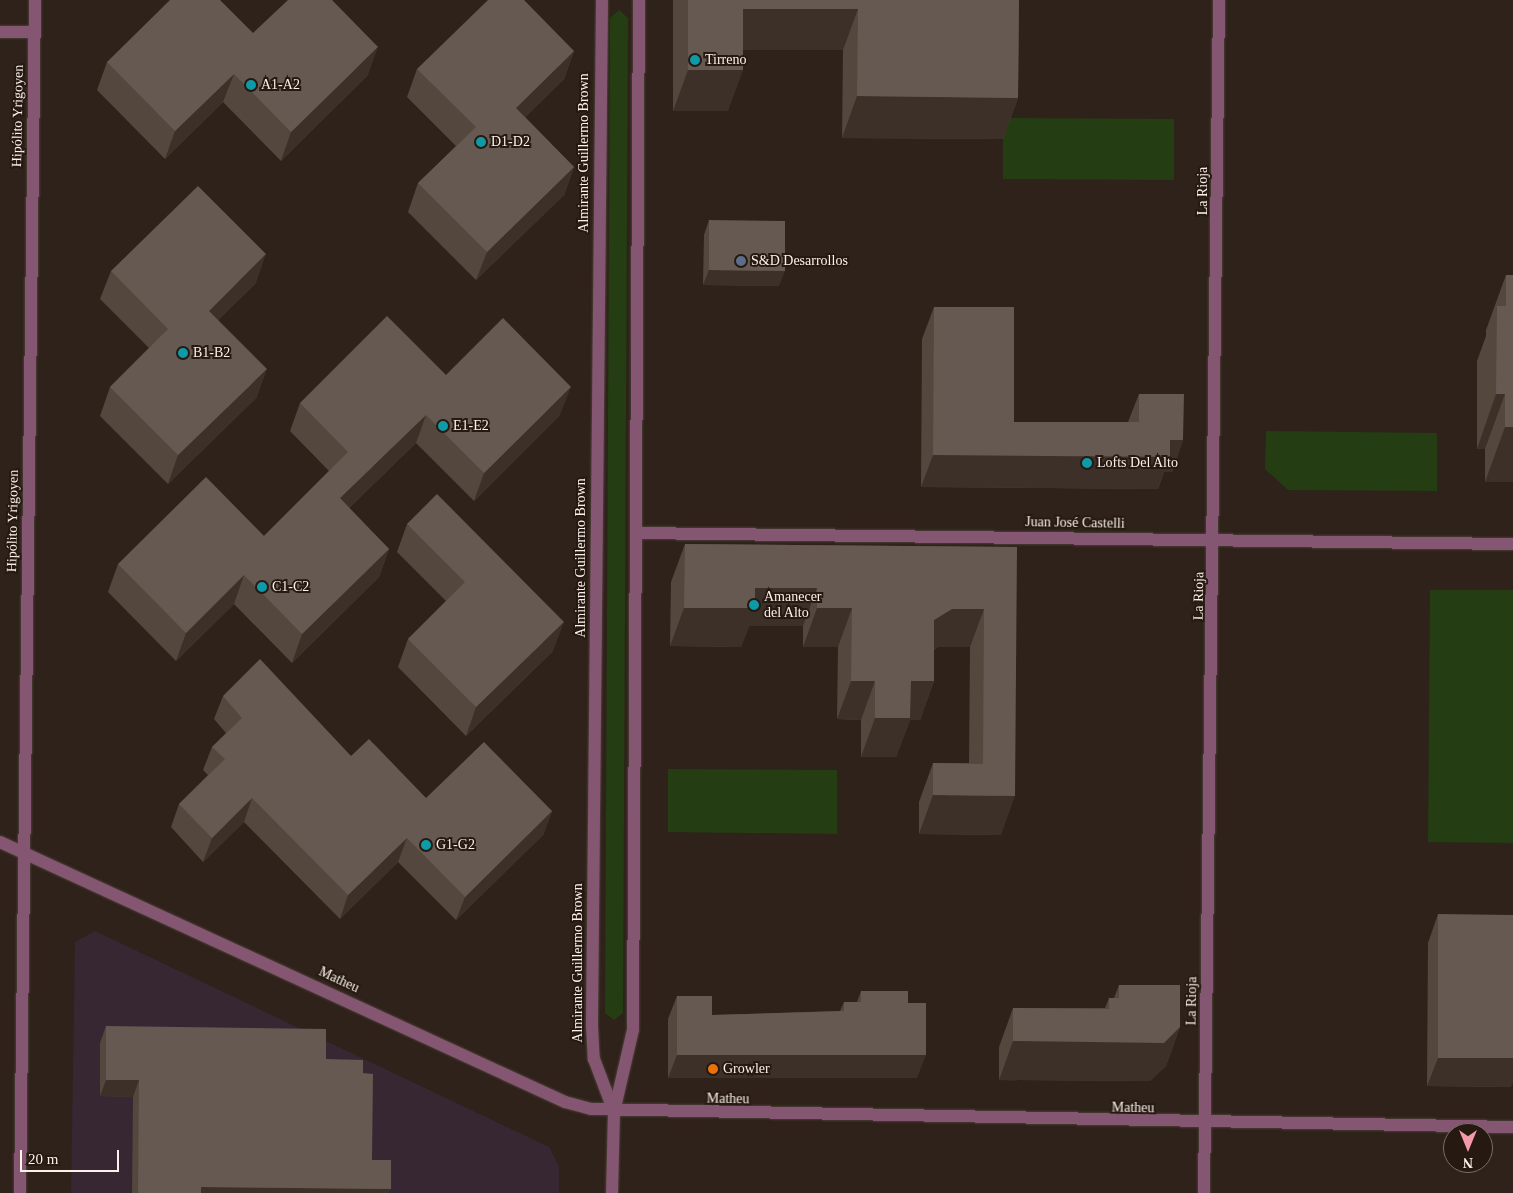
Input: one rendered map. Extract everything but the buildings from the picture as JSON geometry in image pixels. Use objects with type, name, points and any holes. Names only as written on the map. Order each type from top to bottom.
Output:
[{"type":"street","name":"Hipólito Yrigoyen","points":[[20,1193],[35,0]]},
{"type":"street","name":"Almirante Guillermo Brown","points":[[602,0],[592,1026],[594,1059],[614,1112]]},
{"type":"street","name":"Almirante Guillermo Brown","points":[[612,1193],[614,1112],[633,1030],[639,0]]},
{"type":"street","name":"La Rioja","points":[[1204,1193],[1215,540],[1220,0]]},
{"type":"street","points":[[0,32],[34,32]]},
{"type":"street","name":"Juan José Castelli","points":[[636,533],[1513,544]]},
{"type":"street","name":"Matheu","points":[[0,842],[24,850],[565,1102],[614,1112],[1205,1124],[1513,1127]]},
{"type":"shaded area","points":[[95,931],[549,1147],[559,1166],[559,1193],[71,1193],[75,942]]},
{"type":"green space","points":[[619,10],[628,18],[623,1013],[614,1020],[605,1013],[610,18]]},
{"type":"green space","points":[[1003,118],[1174,119],[1174,180],[1003,179]]},
{"type":"green space","points":[[1266,431],[1437,433],[1437,491],[1288,490],[1265,469]]},
{"type":"green space","points":[[1430,590],[1513,590],[1513,843],[1428,842]]},
{"type":"green space","points":[[668,769],[837,770],[837,834],[668,832]]},
{"type":"place","name":"Tirreno","points":[[695,60]]},
{"type":"place","name":"A1-A2","points":[[251,85]]},
{"type":"place","name":"D1-D2","points":[[481,142]]},
{"type":"place","name":"S&D Desarrollos","points":[[741,261]]},
{"type":"place","name":"B1-B2","points":[[183,353]]},
{"type":"place","name":"E1-E2","points":[[443,426]]},
{"type":"place","name":"Lofts Del Alto","points":[[1087,463]]},
{"type":"place","name":"C1-C2","points":[[262,587]]},
{"type":"place","name":"Amanecer del Alto","points":[[754,605]]},
{"type":"place","name":"G1-G2","points":[[426,845]]},
{"type":"place","name":"Growler","points":[[713,1069]]}]
